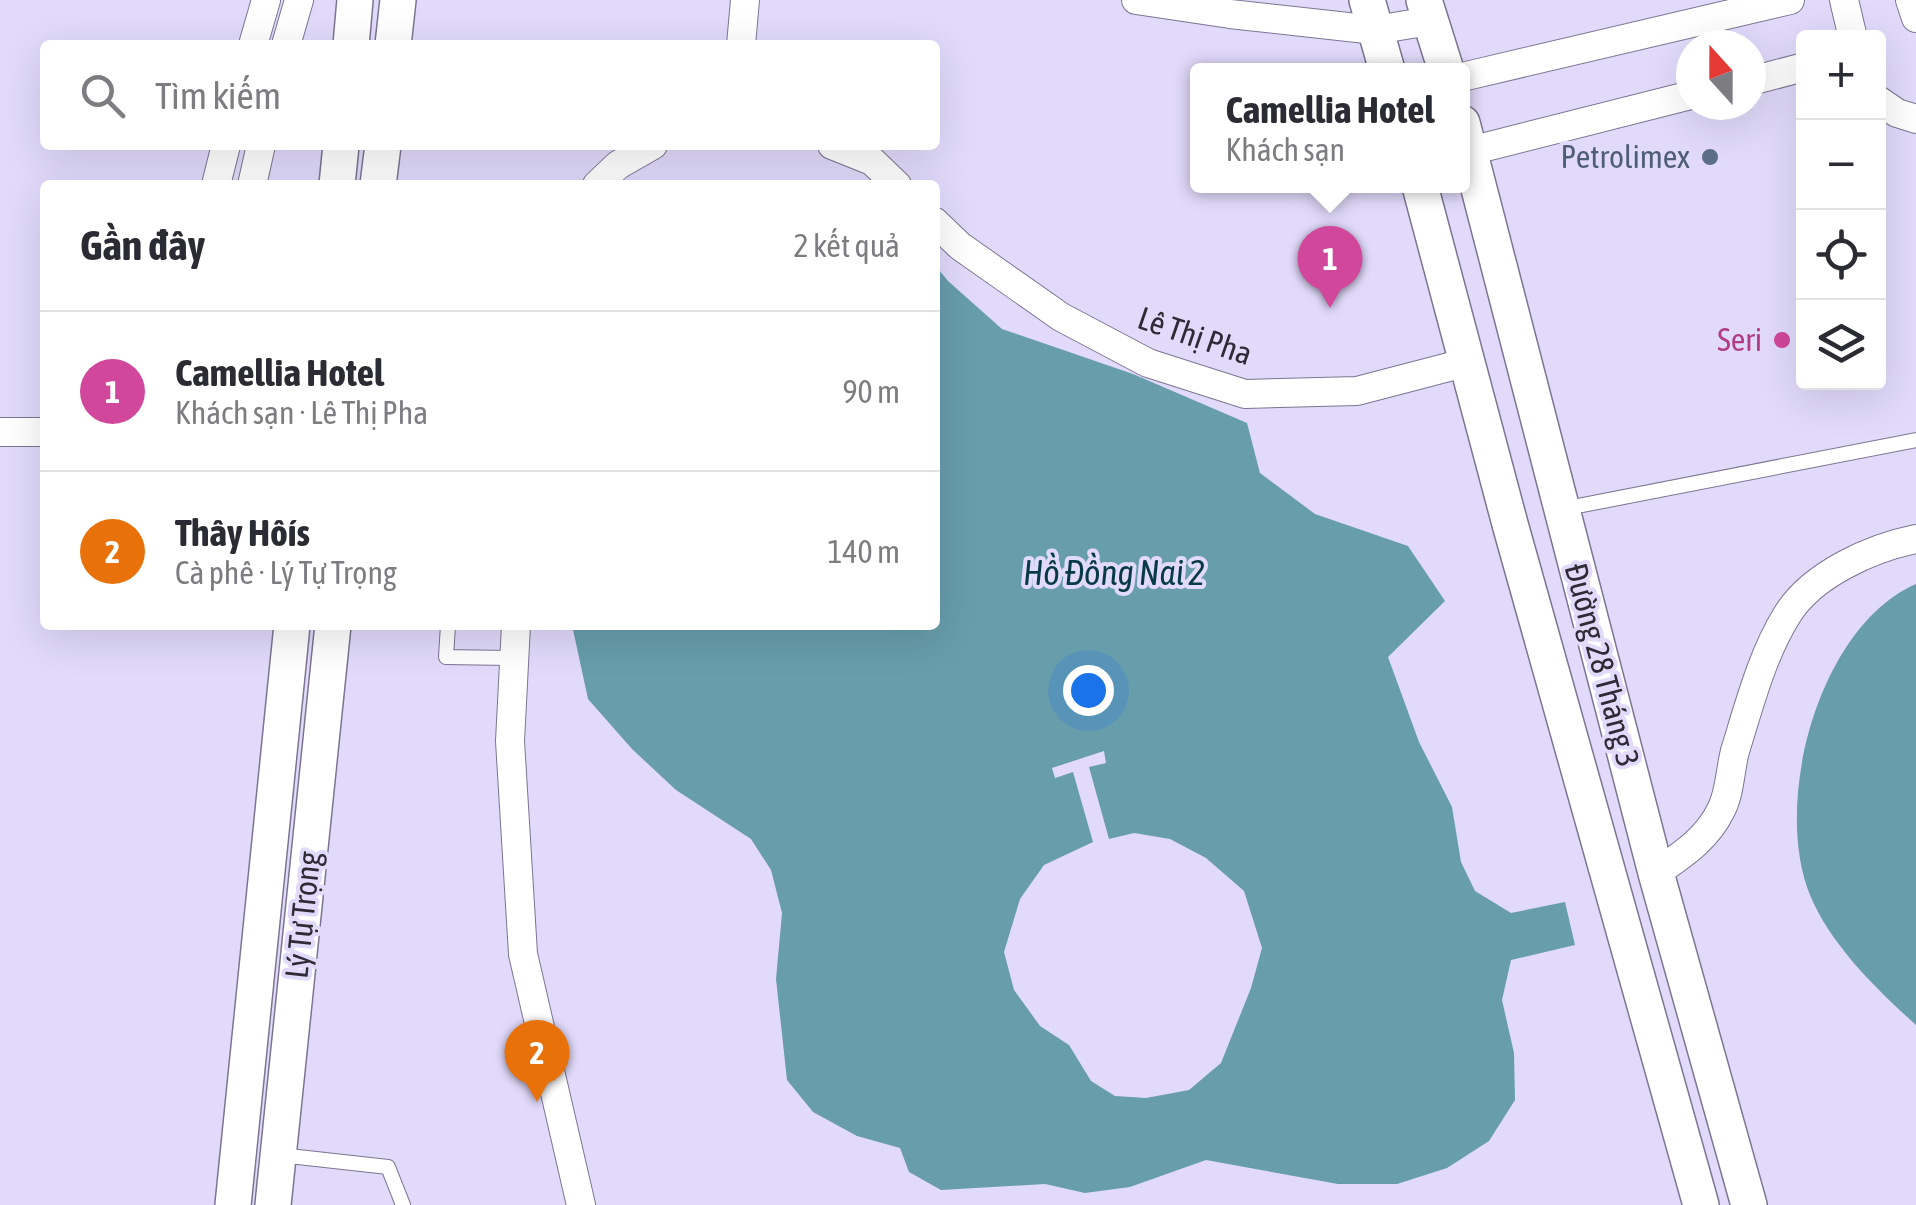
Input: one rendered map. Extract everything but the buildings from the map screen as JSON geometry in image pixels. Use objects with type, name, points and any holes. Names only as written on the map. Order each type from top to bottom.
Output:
[{"type":"street","points":[[254,40],[266,0]]},
{"type":"street","points":[[287,40],[299,0]]},
{"type":"street","points":[[352,40],[356,0]]},
{"type":"street","points":[[394,40],[398,0]]},
{"type":"street","points":[[741,40],[745,0]]},
{"type":"street","points":[[1136,0],[1230,14],[1371,15],[1427,10],[1444,63]]},
{"type":"street","points":[[1470,74],[1790,0]]},
{"type":"street","points":[[1844,0],[1852,30]]},
{"type":"street","points":[[1910,0],[1916,18]]},
{"type":"street","points":[[1371,15],[1385,63]]},
{"type":"street","points":[[1766,77],[1796,70]]},
{"type":"street","points":[[1470,141],[1676,99]]},
{"type":"street","points":[[1886,106],[1916,119]]},
{"type":"street","points":[[217,180],[225,150]]},
{"type":"street","points":[[253,180],[260,150]]},
{"type":"street","points":[[338,180],[340,150]]},
{"type":"street","points":[[378,180],[382,150]]},
{"type":"street","points":[[602,180],[645,150]]},
{"type":"street","points":[[844,150],[872,162],[891,180]]},
{"type":"street","name":"Đường 28 Tháng 3","points":[[1470,161],[1656,873],[1749,1205]]},
{"type":"street","name":"Đường 28 Tháng 3","points":[[1422,193],[1510,524],[1701,1205]]},
{"type":"street","name":"Lê Thị Pha","points":[[940,227],[960,246],[1061,317],[1148,362],[1245,394],[1357,391],[1468,362]]},
{"type":"street","points":[[0,432],[40,432]]},
{"type":"street","points":[[1510,524],[1561,510]]},
{"type":"street","points":[[1656,873],[1693,848],[1723,807],[1746,718],[1788,612],[1830,572],[1888,544],[1916,539]]},
{"type":"street","name":"Lý Tự Trọng","points":[[233,1205],[291,630]]},
{"type":"street","name":"Lý Tự Trọng","points":[[273,1205],[332,630]]},
{"type":"street","points":[[516,630],[510,741],[523,954],[581,1205]]},
{"type":"lane","points":[[1561,510],[1916,440]]},
{"type":"lane","points":[[448,630],[446,657],[514,658]]},
{"type":"lane","points":[[278,1155],[388,1167],[403,1205]]},
{"type":"water","name":"Hồ Đồng Nai 2","points":[[940,271],[1002,329],[1133,374],[1247,423],[1260,473],[1315,514],[1408,546],[1445,601],[1388,657],[1419,742],[1452,807],[1461,862],[1475,891],[1511,913],[1565,902],[1575,945],[1511,960],[1502,1000],[1514,1053],[1515,1100],[1489,1141],[1447,1168],[1397,1184],[1338,1184],[1206,1160],[1130,1187],[1085,1193],[1045,1184],[941,1190],[909,1172],[900,1148],[857,1136],[813,1112],[787,1080],[776,979],[782,913],[771,870],[751,839],[676,790],[632,749],[588,699],[573,630],[940,630]],"holes":[[[1104,751],[1106,763],[1089,767],[1109,839],[1134,833],[1170,839],[1206,858],[1244,891],[1262,948],[1251,988],[1221,1063],[1189,1090],[1146,1098],[1115,1096],[1091,1081],[1069,1045],[1040,1026],[1014,990],[1004,952],[1020,899],[1044,865],[1093,842],[1073,772],[1055,778],[1052,768]]]},
{"type":"water","points":[[1916,584],[1916,1025],[1856,965],[1819,913],[1800,857],[1797,813],[1801,767],[1812,720],[1830,676],[1853,637],[1882,606]]},
{"type":"place","name":"Petrolimex","points":[[1710,157]]},
{"type":"place","name":"Camellia Hotel","points":[[1330,308]]},
{"type":"place","name":"Seri","points":[[1782,340]]},
{"type":"place","name":"Thây Hôís","points":[[537,1102]]}]
